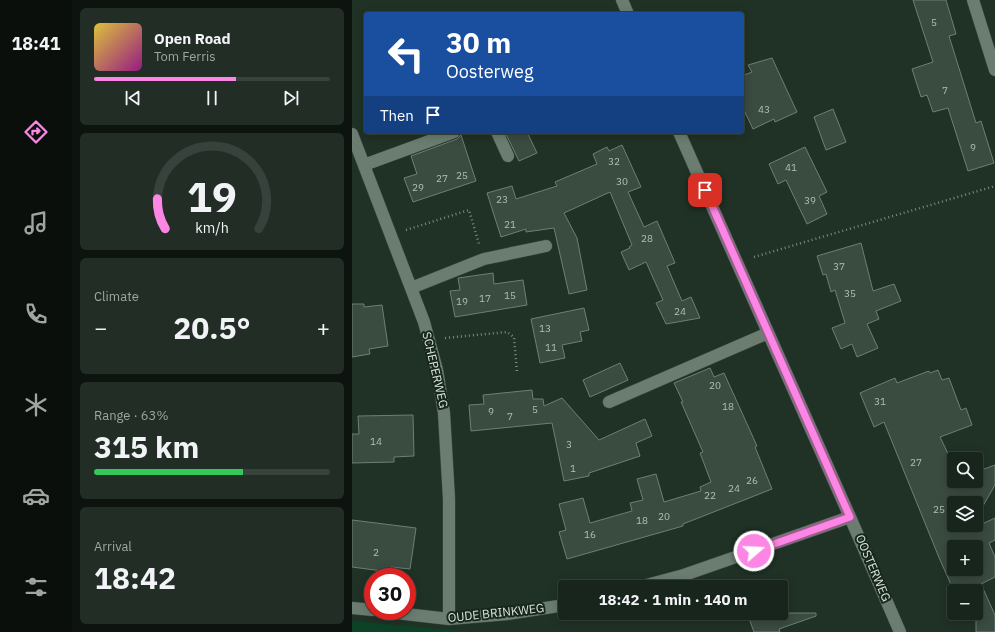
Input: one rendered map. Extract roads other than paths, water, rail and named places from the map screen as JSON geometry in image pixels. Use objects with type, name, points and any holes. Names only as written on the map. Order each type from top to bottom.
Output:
[{"type":"street","points":[[622,0],[627,12]]},
{"type":"street","points":[[973,0],[995,70]]},
{"type":"street","name":"SCHEPERWEG","points":[[352,134],[424,322],[437,370],[444,413],[449,499],[449,619]]},
{"type":"street","points":[[364,166],[449,134]]},
{"type":"street","points":[[497,134],[508,156]]},
{"type":"street","name":"OOSTERWEG","points":[[680,134],[900,632]]},
{"type":"street","points":[[411,288],[484,259],[546,246]]},
{"type":"street","points":[[609,402],[768,333]]},
{"type":"street","points":[[666,580],[850,517]]},
{"type":"street","name":"OUDE BRINKWEG","points":[[416,615],[449,619],[507,614],[558,606]]},
{"type":"street","points":[[352,608],[364,609]]}]
